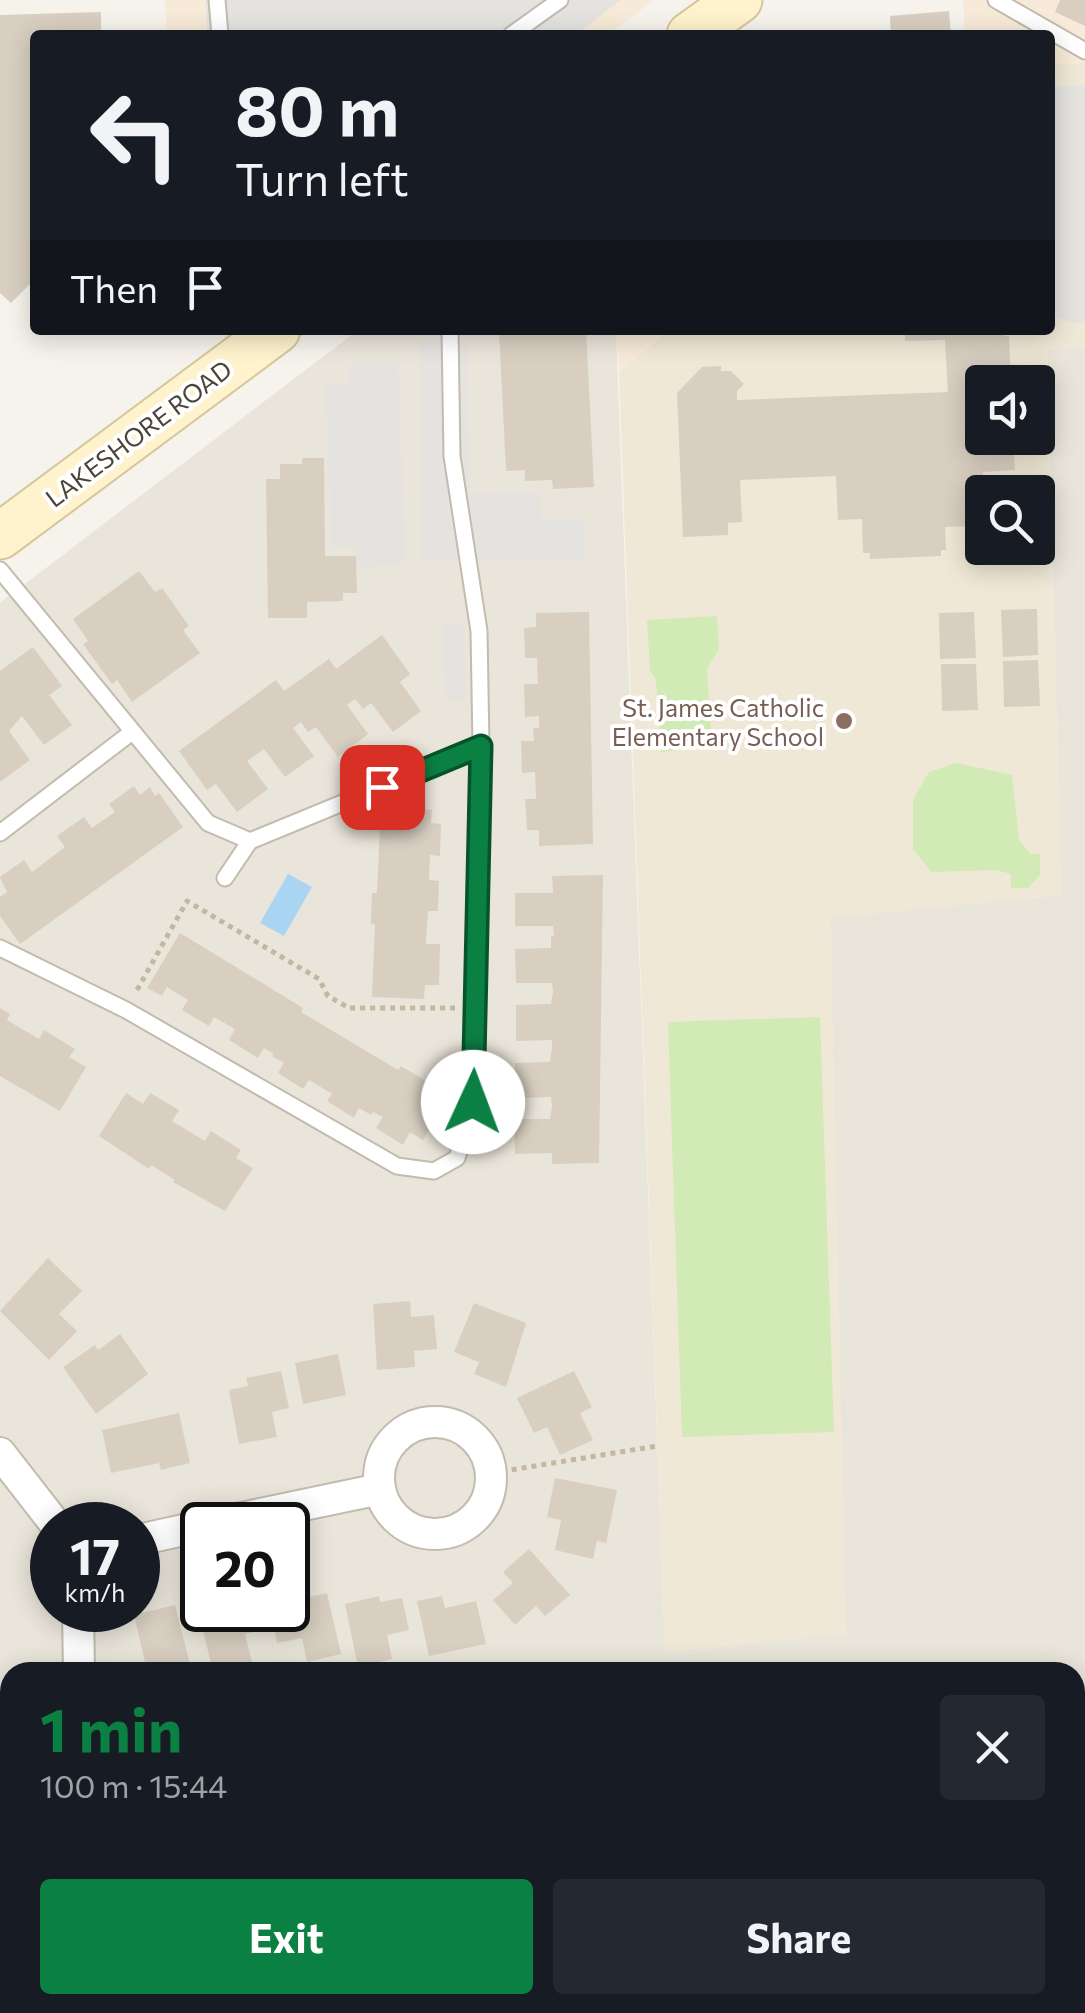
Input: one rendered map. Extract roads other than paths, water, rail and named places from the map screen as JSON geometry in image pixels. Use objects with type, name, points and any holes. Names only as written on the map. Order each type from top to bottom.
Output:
[{"type":"main road","points":[[697,30],[739,0]]},
{"type":"main road","name":"LAKESHORE ROAD","points":[[0,536],[270,335]]},
{"type":"street","points":[[434,1422],[454,1425],[470,1434],[484,1448],[492,1473],[491,1490],[483,1508],[470,1523],[447,1534],[427,1534],[400,1522],[387,1508],[380,1489],[384,1456],[394,1440],[410,1428],[434,1422]]},
{"type":"street","points":[[0,1453],[38,1502]]},
{"type":"street","points":[[310,1504],[380,1489]]},
{"type":"street","points":[[78,1632],[79,1662]]},
{"type":"lane","points":[[218,0],[220,30]]},
{"type":"lane","points":[[518,30],[560,0]]},
{"type":"lane","points":[[996,0],[1048,30]]},
{"type":"lane","points":[[1055,34],[1085,51]]},
{"type":"lane","points":[[0,948],[126,1010],[397,1166],[434,1172],[458,1158],[473,1102],[481,746],[479,631],[452,456],[450,335]]},
{"type":"lane","points":[[0,570],[208,822],[250,841]]},
{"type":"lane","points":[[0,833],[132,732]]},
{"type":"lane","points":[[224,878],[250,841],[481,746]]},
{"type":"water","points":[[288,874],[312,887],[284,936],[260,923]]},
{"type":"place","name":"St. James Catholic Elementary School","points":[[844,721]]}]
